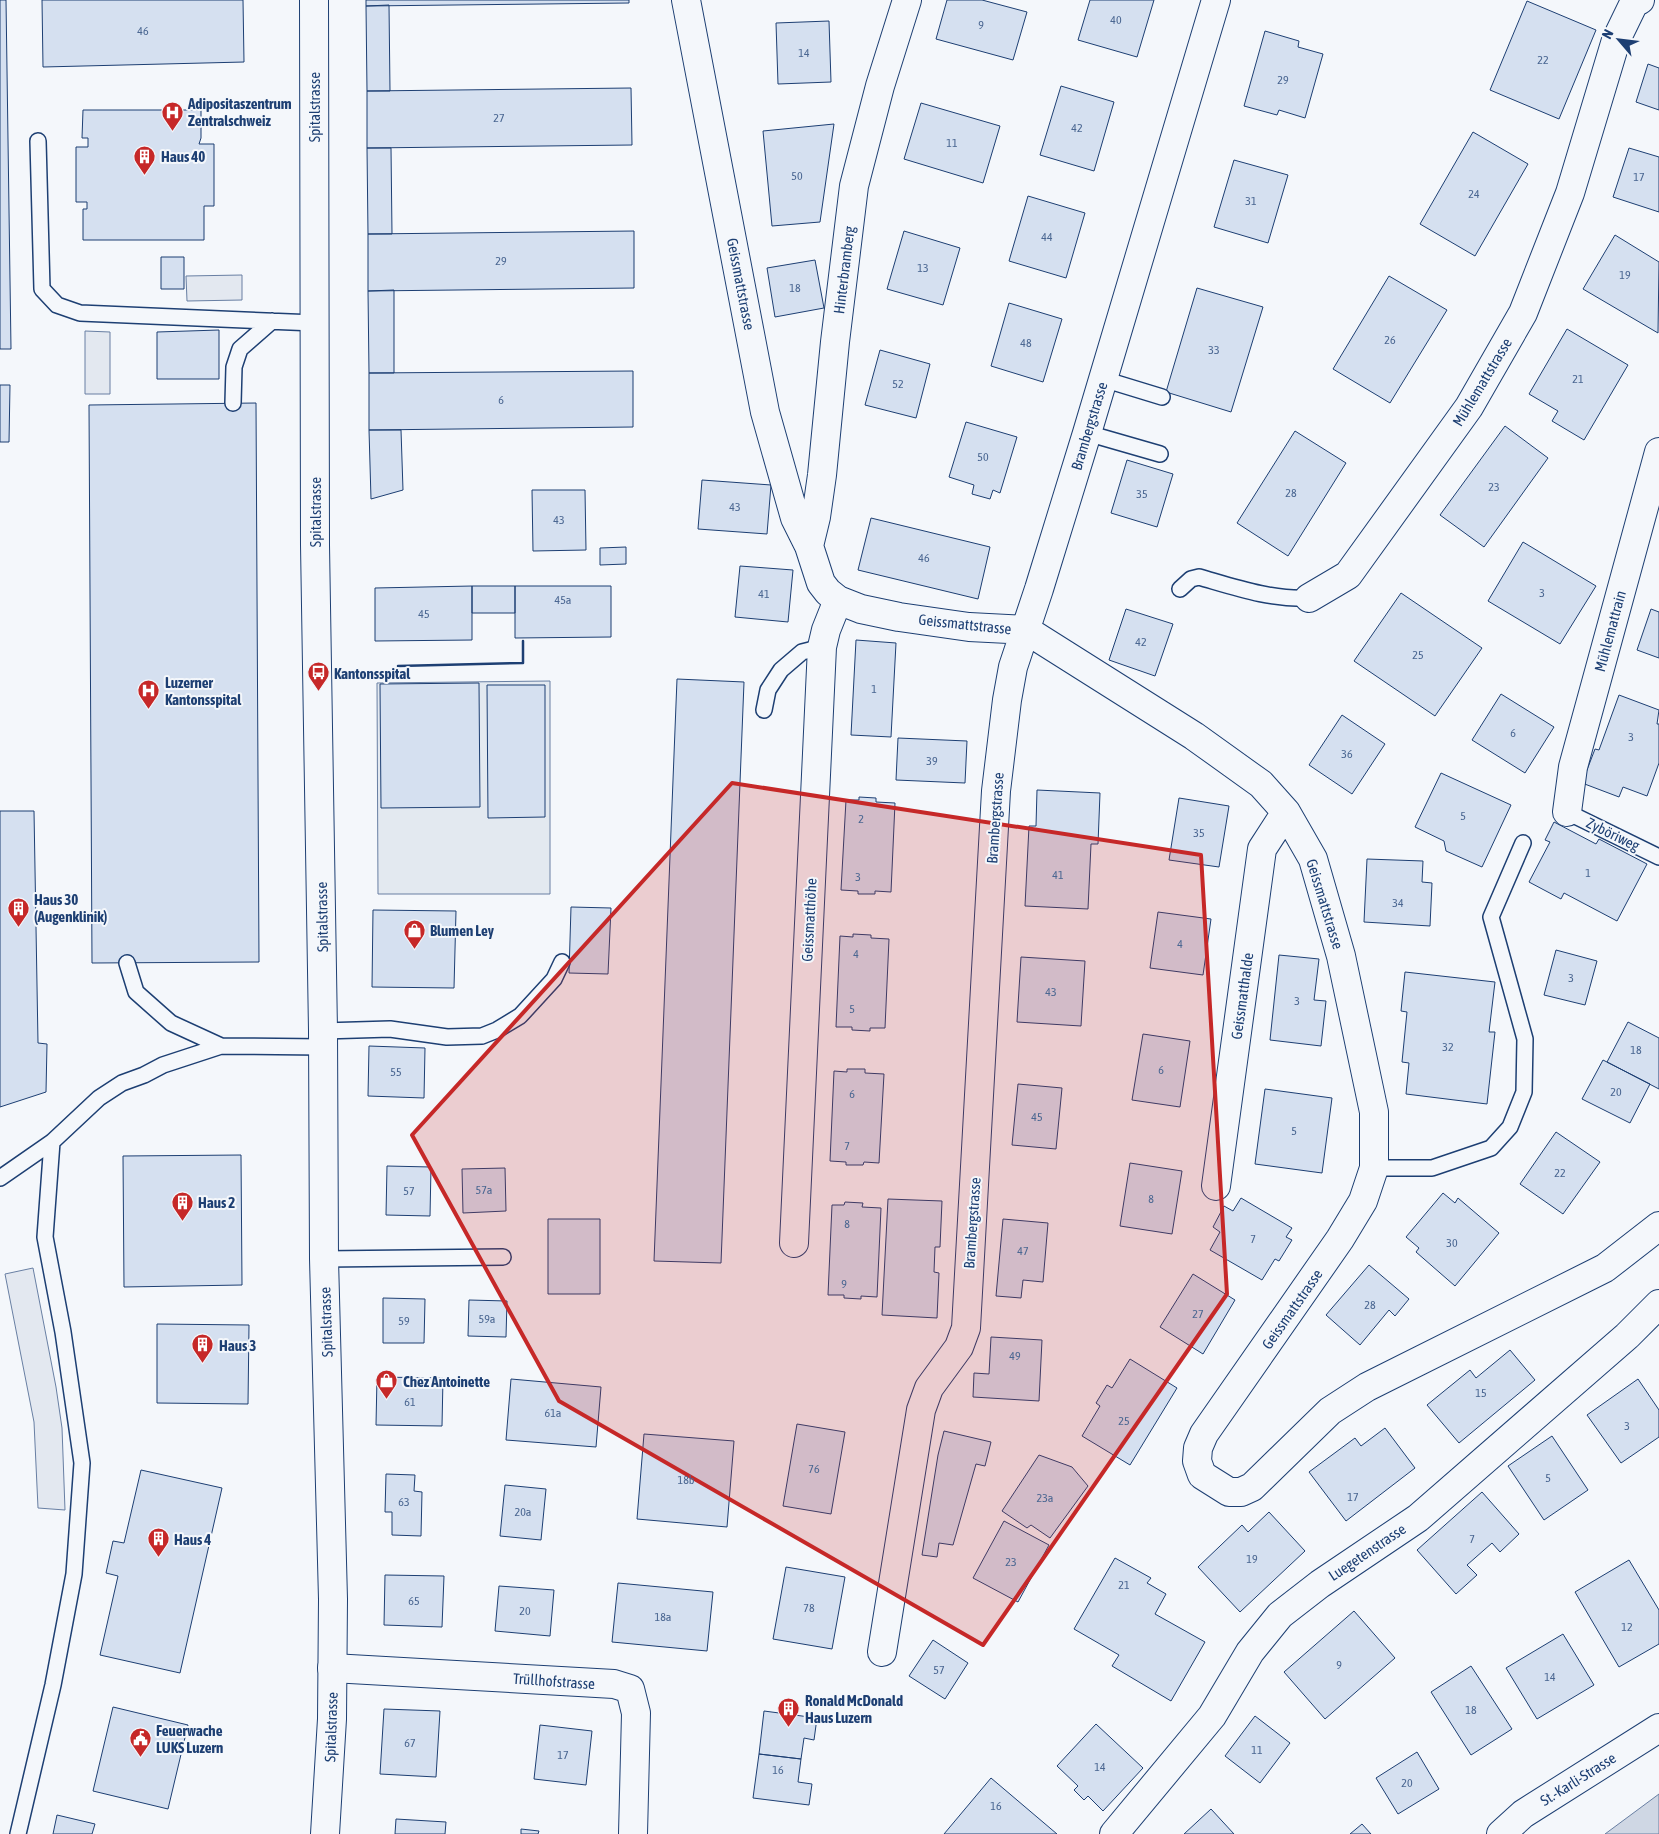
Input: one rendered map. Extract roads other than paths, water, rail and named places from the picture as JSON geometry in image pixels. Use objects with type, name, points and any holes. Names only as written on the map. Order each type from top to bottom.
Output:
[{"type":"street","name":"Spitalstrasse","points":[[314,0],[315,545],[320,1040],[333,1599],[330,1761],[325,1834]]},
{"type":"street","name":"Geissmattstrasse","points":[[686,0],[765,412],[795,518],[809,546],[821,583],[838,600],[861,609],[900,617],[969,626],[1026,630],[1201,742],[1261,784],[1286,812],[1313,859],[1341,956],[1374,1112],[1374,1168],[1363,1201],[1340,1239],[1204,1434],[1198,1448],[1197,1461],[1202,1475],[1229,1492],[1241,1492],[1252,1487],[1330,1410],[1367,1387],[1606,1268],[1659,1226]]},
{"type":"street","name":"Hinterbramberg","points":[[809,546],[816,517],[822,475],[835,342],[854,186],[880,86],[907,0]]},
{"type":"street","name":"Brambergstrasse","points":[[882,1652],[921,1410],[929,1388],[959,1347],[966,1328],[996,791],[1012,675],[1018,650],[1026,630],[1087,433],[1216,0]]},
{"type":"street","name":"Mühlemattstrasse","points":[[1308,598],[1348,575],[1469,407],[1523,313],[1570,193],[1616,40],[1634,3],[1640,0]]},
{"type":"street","name":"Mühlemattrain","points":[[1567,812],[1573,767],[1659,452]]},
{"type":"street","name":"Geissmatthöhe","points":[[794,1243],[822,647],[826,630],[838,600]]},
{"type":"street","name":"Geissmatthalde","points":[[1216,1186],[1262,849],[1286,812]]},
{"type":"street","name":"Luegetenstrasse","points":[[1114,1834],[1212,1716],[1250,1652],[1280,1615],[1320,1584],[1418,1518],[1627,1336],[1659,1304]]},
{"type":"street","name":"Trüllhofstrasse","points":[[332,1668],[614,1684],[630,1689],[636,1713],[633,1834]]},
{"type":"street","name":"St.-Karli-Strasse","points":[[1501,1834],[1523,1814],[1659,1728]]},
{"type":"lane","points":[[38,141],[42,289],[57,305],[80,313],[315,323]]},
{"type":"lane","points":[[233,404],[234,367],[240,350],[272,321]]},
{"type":"lane","points":[[1103,379],[1162,397]]},
{"type":"lane","points":[[1087,433],[1160,454]]},
{"type":"lane","name":"Mühlemattstrasse","points":[[1180,590],[1191,579],[1198,577],[1272,596],[1291,599],[1308,598]]},
{"type":"lane","points":[[764,710],[768,690],[781,670],[802,652],[822,647]]},
{"type":"lane","name":"Zyböriweg","points":[[1567,812],[1659,857]]},
{"type":"lane","points":[[1374,1168],[1432,1168],[1491,1148],[1510,1127],[1524,1092],[1525,1039],[1491,917],[1524,843]]},
{"type":"lane","points":[[0,1178],[52,1142],[99,1098],[122,1083],[144,1075],[163,1065],[221,1046],[320,1040],[390,1030],[447,1037],[482,1036],[497,1030],[520,1016],[554,979],[562,962]]},
{"type":"lane","points":[[127,963],[136,992],[171,1023],[221,1046]]},
{"type":"lane","points":[[18,1834],[53,1685],[74,1574],[82,1463],[63,1332],[46,1237],[52,1142]]},
{"type":"lane","points":[[324,1259],[502,1257]]},
{"type":"place","name":"Adipositaszentrum Zentralschweiz","points":[[172,131]]},
{"type":"place","name":"Haus 40","points":[[145,175]]},
{"type":"place","name":"Kantonsspital","points":[[318,692]]},
{"type":"place","name":"Luzerner Kantonsspital","points":[[149,710]]},
{"type":"place","name":"Haus 30 (Augenklinik)","points":[[18,927]]},
{"type":"place","name":"Blumen Ley","points":[[414,949]]},
{"type":"place","name":"Haus 2","points":[[182,1221]]},
{"type":"place","name":"Haus 3","points":[[203,1364]]},
{"type":"place","name":"Chez Antoinette","points":[[387,1400]]},
{"type":"place","name":"Haus 4","points":[[158,1558]]},
{"type":"place","name":"Ronald McDonald Haus Luzern","points":[[789,1728]]},
{"type":"place","name":"Feuerwache LUKS Luzern","points":[[140,1758]]}]
